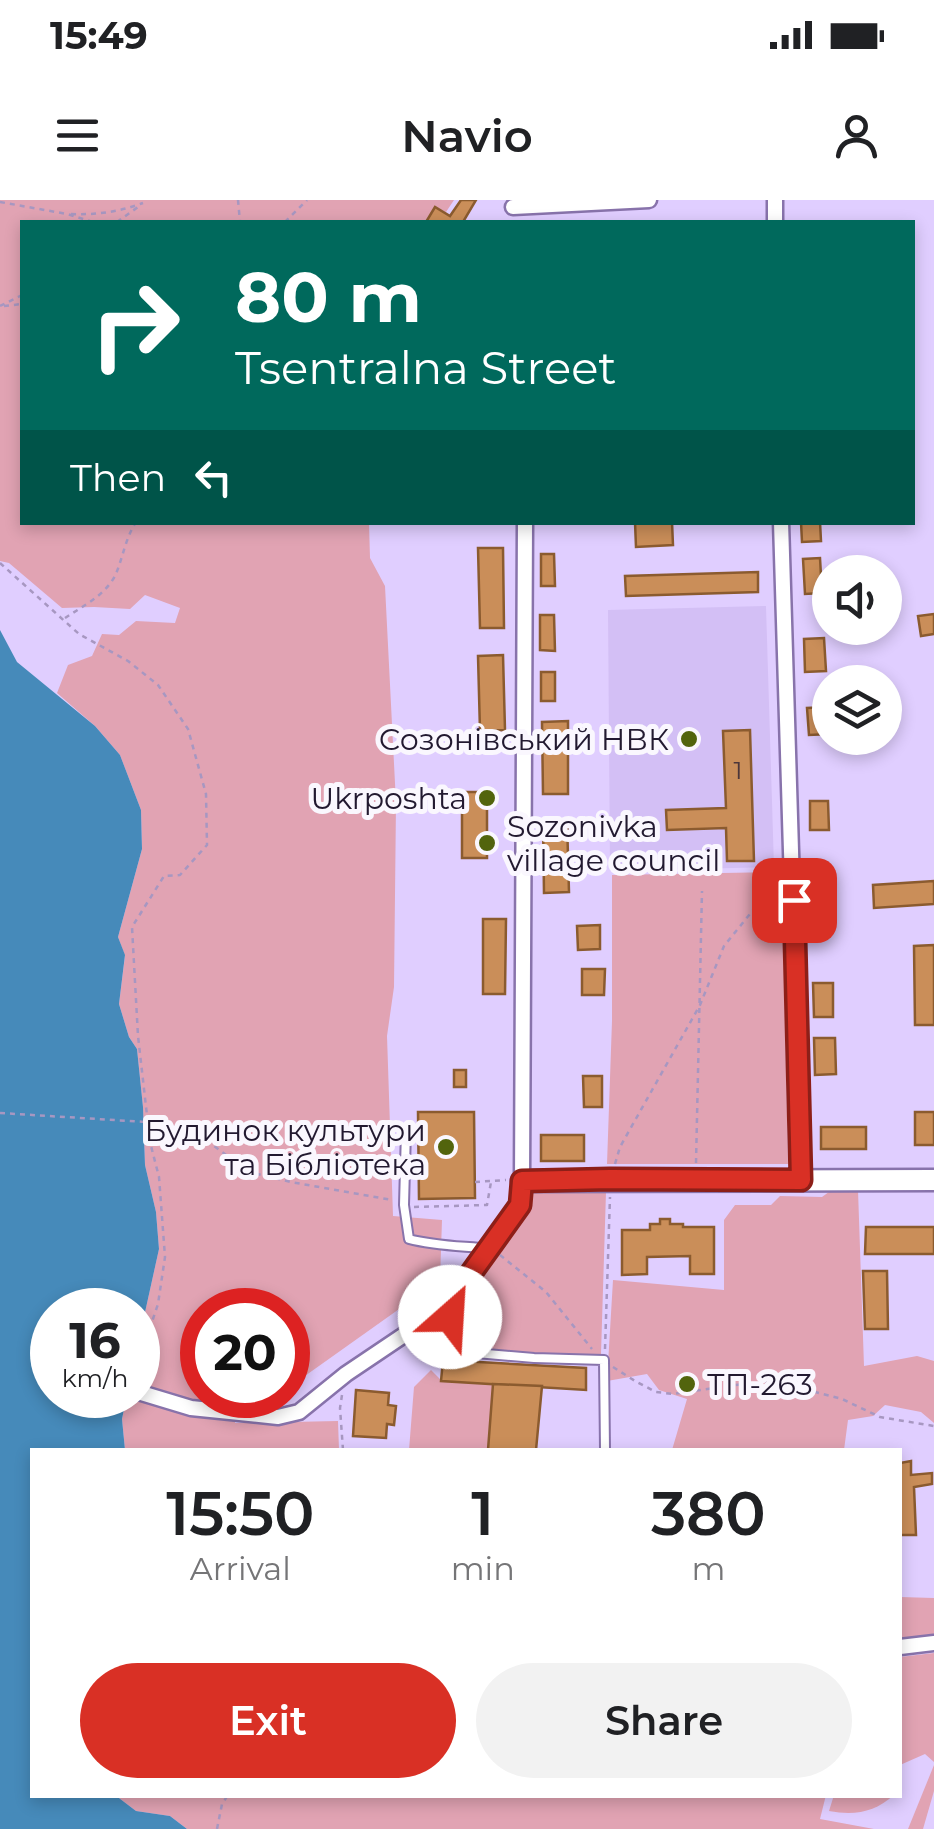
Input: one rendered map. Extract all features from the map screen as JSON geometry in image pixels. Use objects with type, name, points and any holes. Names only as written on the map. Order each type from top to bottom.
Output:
[{"type":"street","points":[[514,210],[649,200]]},
{"type":"street","points":[[160,1399],[190,1408],[278,1416],[299,1412],[454,1297],[520,1205],[525,525]]},
{"type":"street","points":[[782,525],[801,1180]]},
{"type":"street","points":[[522,1181],[934,1180]]},
{"type":"street","points":[[902,1647],[934,1643]]},
{"type":"lane","points":[[406,1130],[404,1205],[408,1239],[424,1244],[490,1249]]},
{"type":"lane","points":[[454,1297],[450,1317],[454,1351],[604,1360],[604,1448]]},
{"type":"path","points":[[287,220],[307,200]]},
{"type":"path","points":[[0,202],[86,220]]},
{"type":"path","points":[[67,214],[95,214],[145,202]]},
{"type":"path","points":[[120,220],[145,202]]},
{"type":"path","points":[[62,620],[100,595],[114,576],[134,525]]},
{"type":"path","points":[[0,563],[79,634],[128,661],[158,685],[188,729],[206,794],[207,846],[180,875],[164,876],[132,928],[147,1122],[159,1177],[165,1257],[160,1291]]},
{"type":"path","points":[[604,1360],[610,1179],[620,1146],[700,1006],[724,946],[793,860]]},
{"type":"path","points":[[696,1180],[702,891]]},
{"type":"path","points":[[0,1114],[147,1122],[182,1128],[249,1172],[420,1208],[487,1205],[491,1182]]},
{"type":"path","points":[[475,1182],[498,1181]]},
{"type":"path","points":[[490,1249],[546,1292],[604,1360],[656,1392],[673,1394],[776,1382],[842,1400],[880,1417],[934,1426]]},
{"type":"path","points":[[343,1448],[340,1408],[346,1374]]},
{"type":"path","points":[[217,1829],[226,1798]]},
{"type":"shaded area","points":[[0,200],[454,200],[446,212],[435,207],[427,220],[20,220],[20,525],[369,525],[370,558],[385,586],[396,803],[394,987],[387,1036],[393,1216],[442,1220],[440,1280],[310,1372],[310,1288],[180,1288],[180,1418],[235,1418],[235,1423],[338,1421],[339,1448],[125,1448],[122,1418],[160,1418],[160,1288],[150,1288],[159,1249],[156,1212],[145,1165],[137,1049],[119,1004],[125,956],[118,937],[142,849],[141,810],[120,755],[95,726],[57,693],[68,665],[92,656],[102,634],[119,635],[136,621],[175,623],[180,608],[145,595],[130,609],[62,608],[9,563],[0,561]]},
{"type":"shaded area","name":"Созонівський НВК","points":[[766,606],[774,867],[610,871],[608,610]]},
{"type":"shaded area","points":[[782,872],[788,1164],[607,1164],[612,875]]},
{"type":"shaded area","points":[[833,1189],[858,1190],[864,1366],[917,1356],[934,1361],[934,1423],[921,1412],[885,1405],[873,1416],[848,1420],[844,1448],[673,1448],[687,1399],[659,1390],[647,1374],[607,1381],[613,1280],[724,1290],[724,1220],[735,1205],[771,1205],[780,1196],[822,1197]]},
{"type":"shaded area","points":[[606,1192],[601,1354],[528,1355],[459,1344],[466,1295],[524,1209],[526,1193]]},
{"type":"shaded area","points":[[431,1370],[442,1381],[493,1384],[488,1448],[409,1448],[414,1387]]},
{"type":"shaded area","points":[[902,1597],[934,1598],[934,1635],[902,1638]]},
{"type":"shaded area","points":[[934,1653],[934,1762],[925,1754],[902,1764],[902,1657]]},
{"type":"shaded area","points":[[934,1765],[934,1791],[923,1829],[908,1829]]},
{"type":"shaded area","points":[[119,1798],[825,1798],[820,1819],[874,1829],[187,1829],[170,1816],[136,1811]]},
{"type":"shaded area","points":[[833,1798],[890,1798],[864,1811],[829,1811]]},
{"type":"water","points":[[0,630],[17,662],[95,726],[120,755],[141,810],[142,849],[118,937],[125,955],[119,1004],[137,1049],[145,1165],[156,1212],[159,1249],[150,1288],[30,1288],[30,1418],[122,1418],[125,1448],[30,1448],[30,1798],[119,1798],[136,1811],[170,1816],[187,1829],[0,1829]]},
{"type":"building","points":[[461,200],[476,200],[464,220],[427,220],[435,207],[450,216]]},
{"type":"building","points":[[635,525],[672,525],[673,545],[636,547]]},
{"type":"building","points":[[801,525],[820,525],[821,541],[802,542]]},
{"type":"building","points":[[478,548],[503,548],[504,628],[480,628]]},
{"type":"building","points":[[541,554],[554,554],[555,586],[541,586]]},
{"type":"building","points":[[812,558],[812,594],[805,594],[803,559]]},
{"type":"building","points":[[758,572],[758,592],[626,596],[625,576]]},
{"type":"building","points":[[934,614],[934,634],[921,636],[918,616]]},
{"type":"building","points":[[540,615],[554,615],[555,651],[540,650]]},
{"type":"building","points":[[804,639],[812,639],[812,645],[824,645],[826,665],[812,665],[812,672],[805,672]]},
{"type":"building","points":[[503,655],[505,730],[480,731],[478,656]]},
{"type":"building","points":[[541,672],[555,672],[555,701],[541,701]]},
{"type":"building","points":[[807,708],[812,708],[812,735],[809,735]]},
{"type":"building","points":[[568,721],[568,794],[543,794],[542,722]]},
{"type":"building","points":[[750,730],[754,861],[727,861],[726,828],[667,830],[666,810],[726,808],[723,731]]},
{"type":"building","points":[[462,792],[487,792],[487,858],[462,858]]},
{"type":"building","points":[[810,801],[828,801],[829,830],[810,830]]},
{"type":"building","points":[[567,820],[569,892],[544,893],[543,821]]},
{"type":"building","points":[[934,881],[934,904],[874,908],[873,885]]},
{"type":"building","points":[[830,885],[831,926],[810,926],[809,886]]},
{"type":"building","points":[[483,919],[506,919],[505,994],[483,994]]},
{"type":"building","points":[[600,925],[600,949],[578,950],[577,926]]},
{"type":"building","points":[[934,945],[934,1025],[915,1025],[914,946]]},
{"type":"building","points":[[582,969],[605,969],[604,995],[582,995]]},
{"type":"building","points":[[813,983],[833,983],[833,1017],[814,1017]]},
{"type":"building","points":[[814,1038],[835,1038],[836,1074],[815,1075]]},
{"type":"building","points":[[454,1070],[466,1070],[466,1087],[454,1087]]},
{"type":"building","points":[[583,1076],[602,1076],[602,1107],[584,1107]]},
{"type":"building","name":"Будинок культури та Бібліотека","points":[[418,1112],[474,1112],[475,1198],[419,1199]]},
{"type":"building","points":[[915,1112],[934,1112],[934,1145],[915,1145]]},
{"type":"building","points":[[821,1127],[866,1127],[866,1149],[821,1149]]},
{"type":"building","points":[[541,1135],[584,1135],[584,1161],[541,1161]]},
{"type":"building","points":[[660,1219],[670,1219],[670,1224],[683,1227],[714,1227],[714,1274],[690,1274],[690,1256],[647,1257],[647,1274],[622,1275],[622,1230],[650,1230],[650,1224],[660,1224]]},
{"type":"building","points":[[866,1227],[934,1227],[934,1254],[865,1254]]},
{"type":"building","points":[[863,1271],[887,1271],[888,1329],[865,1329]]},
{"type":"building","points":[[443,1360],[586,1368],[586,1390],[441,1381]]},
{"type":"building","points":[[493,1384],[542,1386],[536,1448],[488,1448]]},
{"type":"building","points":[[356,1390],[389,1393],[388,1405],[396,1406],[394,1425],[387,1424],[386,1438],[353,1436]]},
{"type":"building","points":[[911,1461],[911,1475],[932,1473],[932,1484],[914,1487],[916,1535],[902,1535],[902,1463]]},
{"type":"place","name":"Созонівський НВК","points":[[689,739]]},
{"type":"place","name":"Ukrposhta","points":[[487,798]]},
{"type":"place","name":"Sozonivka village council","points":[[487,843]]},
{"type":"place","name":"Будинок культури та Бібліотека","points":[[446,1147]]},
{"type":"place","name":"ТП-263","points":[[687,1384]]},
{"type":"route","points":[[450,1317],[454,1297],[520,1205],[522,1181],[801,1180],[794,900]]}]
